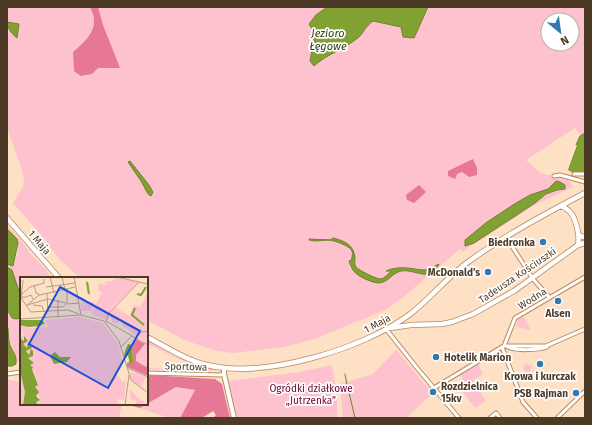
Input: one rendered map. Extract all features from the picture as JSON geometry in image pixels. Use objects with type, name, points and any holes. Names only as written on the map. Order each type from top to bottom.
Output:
[{"type":"main road","name":"1 Maja","points":[[148,338],[192,360],[224,368],[255,368],[282,365],[347,346],[386,329],[407,316],[463,266],[506,237],[585,193]]},
{"type":"main road","points":[[561,206],[572,214],[582,245]]},
{"type":"main road","name":"1 Maja","points":[[7,218],[36,250],[57,277]]},
{"type":"main road","points":[[578,233],[580,236],[585,237]]},
{"type":"main road","name":"Tadeusza Kościuszki","points":[[386,329],[411,325],[442,324],[463,318],[486,307],[582,245]]},
{"type":"main road","points":[[407,316],[407,321],[411,325]]},
{"type":"street","points":[[574,174],[584,175]]},
{"type":"street","points":[[554,176],[560,175],[585,182]]},
{"type":"street","points":[[506,237],[532,278],[549,297]]},
{"type":"street","name":"Wodna","points":[[505,347],[515,318],[585,277]]},
{"type":"street","points":[[386,329],[460,418]]},
{"type":"street","points":[[434,388],[505,347],[543,348],[585,330]]},
{"type":"street","points":[[505,347],[523,402],[537,418]]},
{"type":"street","points":[[224,368],[234,418]]},
{"type":"street","points":[[7,374],[20,372]]},
{"type":"street","name":"Sportowa","points":[[148,373],[224,374]]},
{"type":"street","points":[[557,418],[585,391]]},
{"type":"street","points":[[490,418],[496,413],[500,418]]},
{"type":"green space","points":[[7,7],[327,7],[316,15],[315,34],[310,61],[314,66],[320,60],[359,37],[366,26],[373,21],[401,27],[428,9],[428,7],[585,7],[585,132],[580,135],[575,128],[526,160],[540,173],[568,180],[573,187],[535,205],[462,252],[460,249],[401,299],[385,310],[314,339],[284,347],[233,353],[217,351],[184,340],[148,321],[148,277],[79,277],[61,261],[42,236],[13,203],[23,187],[24,179],[7,128]],"holes":[[[556,181],[564,189],[546,194],[535,203],[474,243],[465,246],[465,240],[487,222],[516,203],[530,195],[548,189]]]},
{"type":"green space","points":[[7,225],[50,276],[20,277],[20,294],[12,270],[7,267],[7,264],[13,266],[18,250],[18,243]]},
{"type":"green space","points":[[8,310],[12,318],[20,318],[20,362],[16,361],[15,354],[9,343]]},
{"type":"green space","points":[[523,316],[530,330],[516,327],[518,319]]},
{"type":"green space","points":[[148,339],[213,368],[212,371],[200,371],[194,366],[148,344]]},
{"type":"green space","points":[[396,350],[429,389],[430,396],[406,418],[343,418],[340,384],[373,374]]},
{"type":"green space","points":[[478,364],[483,374],[473,380],[486,401],[475,408],[458,386],[464,382],[460,375]]},
{"type":"green space","points":[[525,364],[532,365],[529,375],[526,374],[523,367]]},
{"type":"green space","name":"Ogródki działkowe „Jutrzenka”","points":[[332,365],[337,394],[337,418],[237,418],[229,381],[299,372]]},
{"type":"green space","points":[[183,366],[194,370],[148,368],[183,369]]},
{"type":"green space","points":[[7,379],[20,382],[20,405],[122,405],[119,418],[7,418]]},
{"type":"green space","points":[[177,387],[195,390],[180,418],[166,418],[140,408],[148,405],[148,403]]},
{"type":"shaded area","points":[[90,7],[98,7],[103,25],[120,68],[98,68],[92,74],[81,76],[74,71],[73,52],[88,37],[93,27],[93,14]]},
{"type":"shaded area","points":[[473,159],[477,168],[477,175],[469,177],[462,172],[457,174],[455,179],[448,176],[448,171]]},
{"type":"shaded area","points":[[419,185],[426,192],[414,203],[407,200],[406,195]]},
{"type":"shaded area","points":[[148,375],[215,379],[222,384],[230,418],[213,418],[216,415],[213,411],[202,418],[180,418],[195,390],[176,387],[148,403]]},
{"type":"shaded area","points":[[129,405],[145,405],[140,408]]},
{"type":"water","name":"Jezioro Łęgowe","points":[[327,7],[428,7],[414,38],[403,37],[401,27],[373,21],[354,41],[314,66],[310,61],[315,34],[309,24],[316,15]]},
{"type":"water","points":[[7,22],[19,24],[17,38],[10,31]]},
{"type":"water","points":[[585,133],[585,173],[574,173],[568,170],[580,136]]},
{"type":"water","points":[[130,161],[149,185],[153,192],[151,196],[148,194],[128,162]]},
{"type":"water","points":[[556,181],[565,185],[565,189],[546,194],[535,203],[474,243],[465,246],[465,240],[487,222],[530,195],[548,189]]},
{"type":"water","points":[[7,229],[17,239],[18,243],[13,266],[7,264]]},
{"type":"water","points":[[333,238],[345,242],[351,247],[355,258],[356,267],[379,279],[385,277],[391,271],[386,271],[391,269],[405,268],[424,270],[439,264],[435,270],[430,273],[420,274],[409,271],[398,272],[384,282],[377,283],[365,279],[353,270],[349,262],[350,260],[351,261],[352,251],[345,245],[329,240],[309,240],[309,239],[330,240]]},
{"type":"water","points":[[7,267],[12,270],[20,294],[20,318],[12,318],[7,311]]},
{"type":"water","points":[[7,325],[9,342],[15,354],[16,360],[16,364],[12,366],[7,365]]},
{"type":"pier","points":[[575,145],[577,145],[568,170],[574,173],[574,175],[566,170]]},
{"type":"waterway","points":[[345,374],[347,385]]},
{"type":"waterway","points":[[348,388],[355,418]]},
{"type":"place","name":"Biedronka","points":[[543,242]]},
{"type":"place","name":"McDonald's","points":[[488,272]]},
{"type":"place","name":"Alsen","points":[[558,301]]},
{"type":"place","name":"Hotelik Marion","points":[[436,357]]},
{"type":"place","name":"Krowa i kurczak","points":[[540,364]]},
{"type":"place","name":"Rozdzielnica 15kv","points":[[433,392]]},
{"type":"place","name":"PSB Rajman","points":[[576,393]]}]
